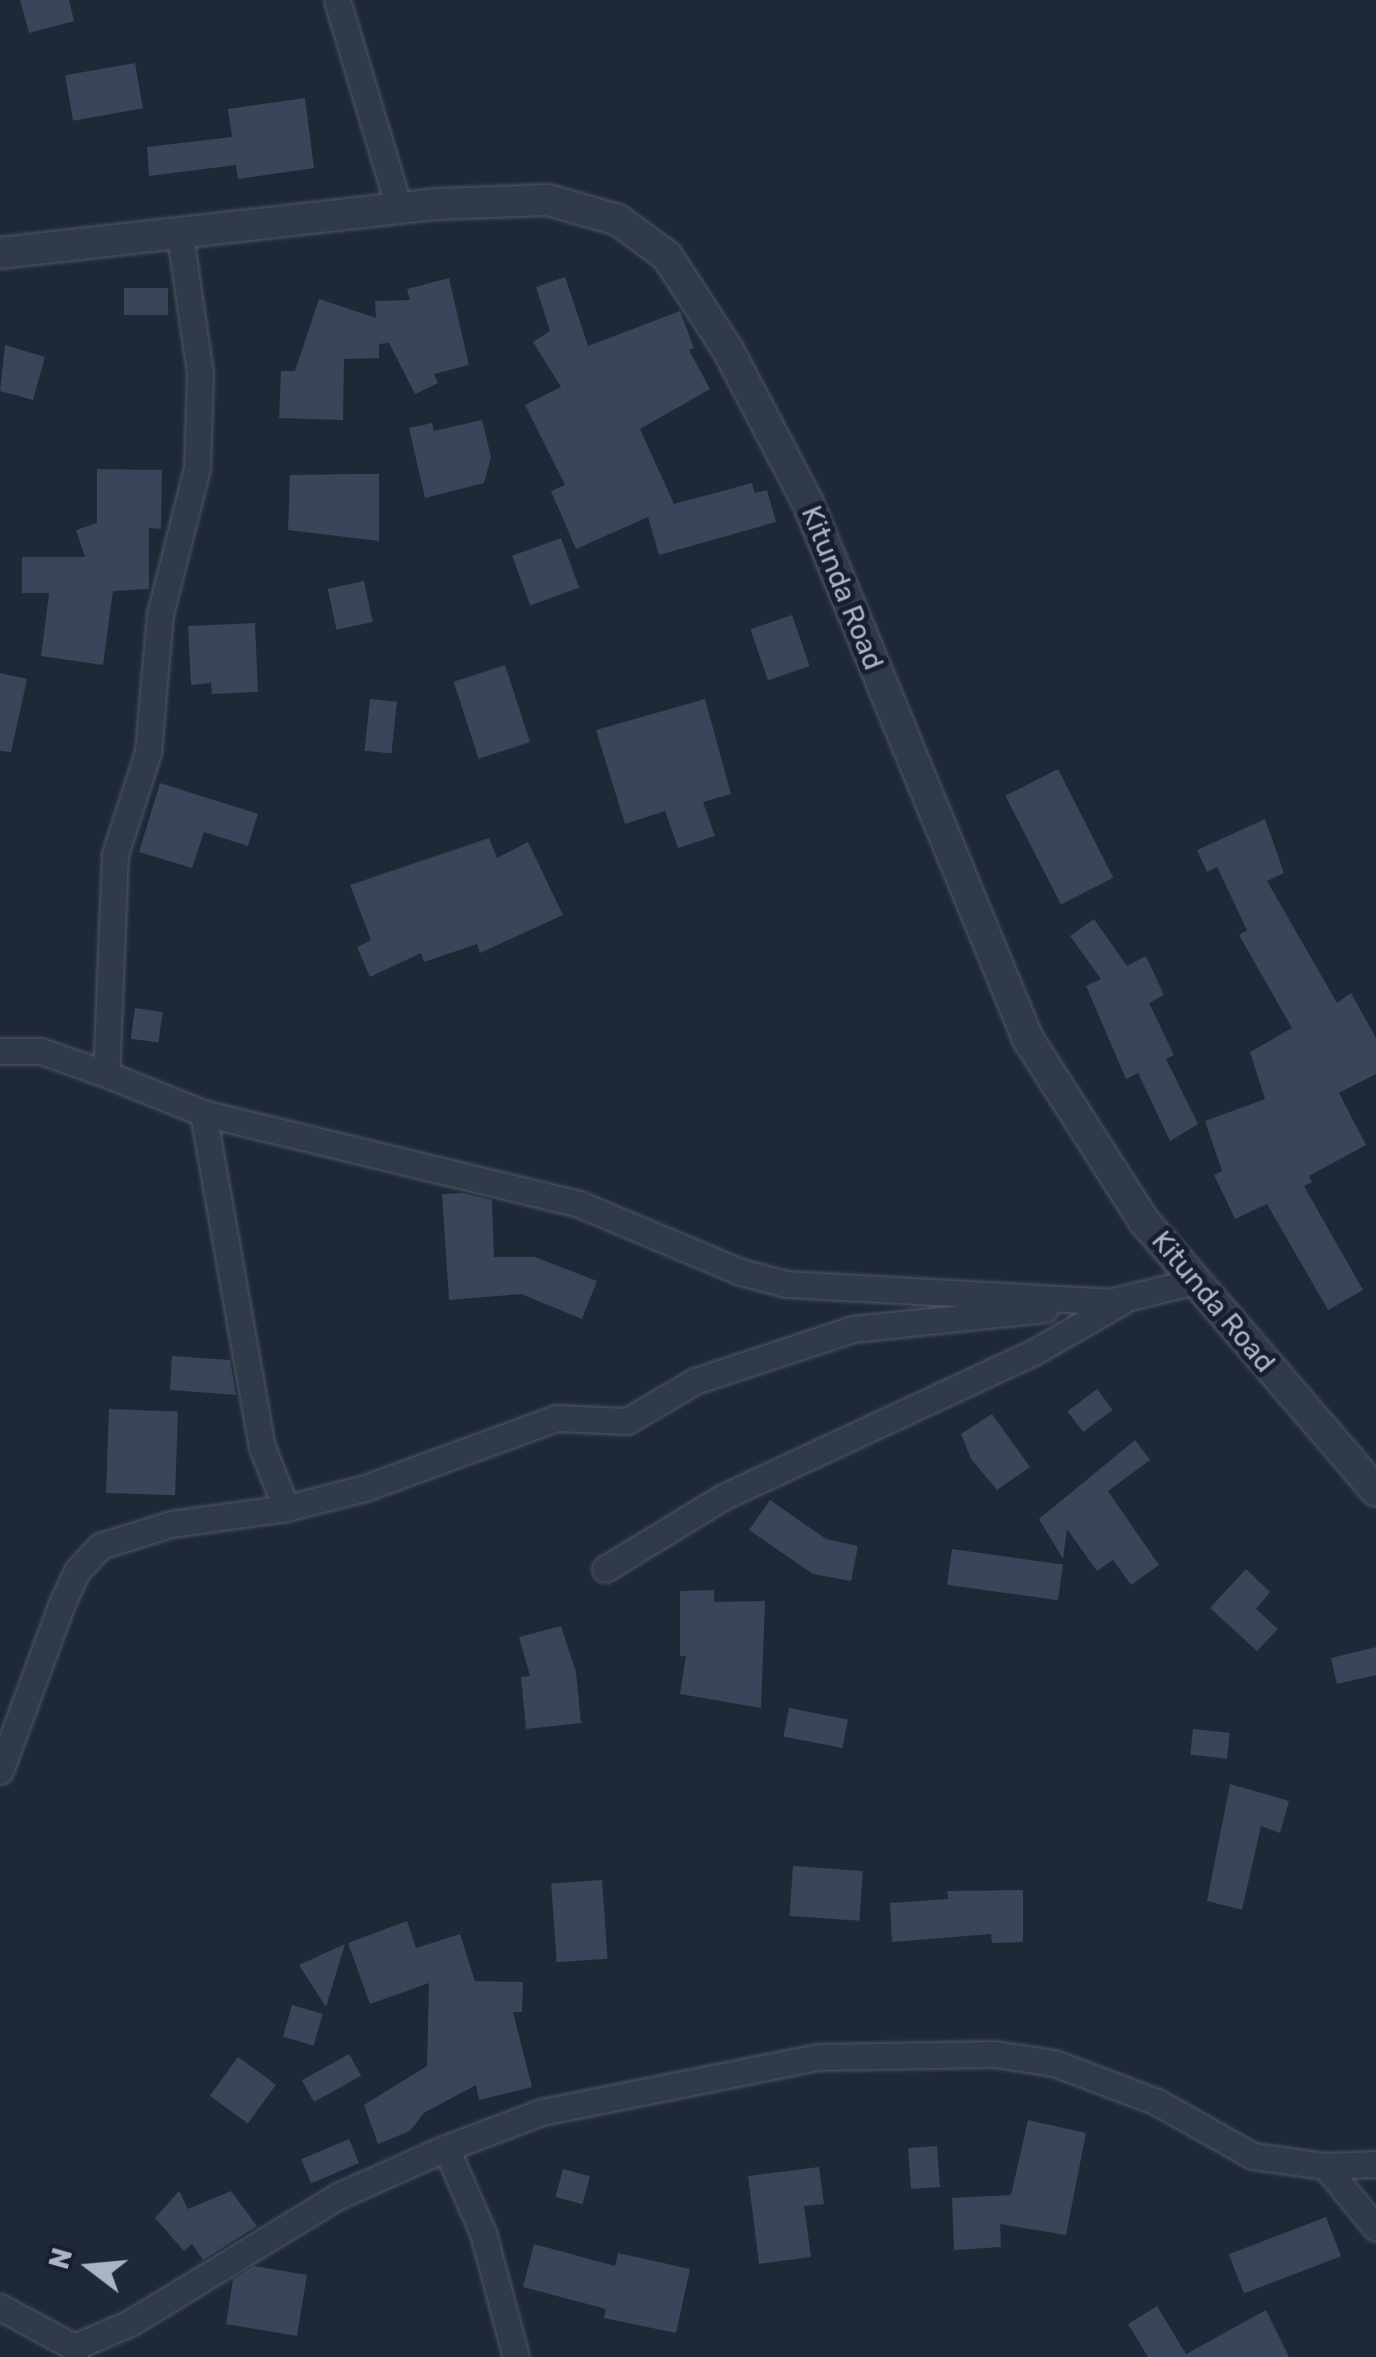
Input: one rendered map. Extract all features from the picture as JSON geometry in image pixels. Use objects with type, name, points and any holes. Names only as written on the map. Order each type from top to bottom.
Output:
[{"type":"street","points":[[337,0],[399,208]]},
{"type":"street","name":"Kitunda Road","points":[[0,253],[180,236],[399,208],[548,200],[618,220],[667,256],[728,350],[806,500],[1028,1039],[1098,1153],[1192,1282],[1376,1491]]},
{"type":"street","points":[[106,1074],[115,854],[148,752],[160,614],[197,468],[200,373],[180,236]]},
{"type":"street","points":[[0,1051],[41,1050],[203,1113],[578,1204],[786,1284],[1121,1302]]},
{"type":"street","points":[[203,1113],[262,1447],[286,1508]]},
{"type":"street","points":[[0,1771],[62,1603],[77,1570],[100,1546],[171,1524],[286,1508],[366,1488],[556,1418],[627,1422],[695,1381],[853,1329],[1121,1302],[1192,1282]]},
{"type":"street","points":[[605,1569],[723,1497],[1034,1352],[1121,1302]]},
{"type":"street","points":[[0,2308],[74,2352],[130,2323],[338,2196],[446,2148],[542,2112],[800,2060],[994,2054],[1054,2063],[1157,2102],[1253,2156],[1325,2166],[1376,2164]]},
{"type":"street","points":[[446,2148],[482,2233],[516,2357]]},
{"type":"street","points":[[1325,2166],[1376,2228]]},
{"type":"building","points":[[20,0],[69,0],[74,21],[29,33]]},
{"type":"building","points":[[135,63],[143,108],[73,121],[65,75]]},
{"type":"building","points":[[305,98],[314,168],[238,179],[236,165],[149,176],[147,147],[232,137],[228,109]]},
{"type":"building","points":[[565,277],[588,346],[680,311],[694,348],[689,350],[710,389],[640,429],[674,504],[752,483],[755,493],[767,490],[776,522],[659,555],[648,517],[576,549],[551,491],[565,485],[525,405],[561,387],[533,342],[550,331],[536,287]]},
{"type":"building","points":[[449,278],[469,365],[434,374],[438,383],[415,394],[389,343],[379,344],[379,358],[344,359],[343,420],[279,418],[281,371],[295,371],[319,299],[376,318],[375,301],[410,300],[407,289]]},
{"type":"building","points":[[124,288],[168,288],[168,315],[124,315]]},
{"type":"building","points":[[5,345],[45,357],[33,400],[0,391]]},
{"type":"building","points":[[482,420],[491,457],[484,483],[425,498],[409,428],[432,423],[434,431]]},
{"type":"building","points":[[97,469],[162,470],[161,529],[149,528],[149,589],[113,591],[103,665],[41,656],[49,593],[22,593],[22,557],[85,557],[76,530],[97,523]]},
{"type":"building","points":[[379,474],[379,541],[288,530],[290,475]]},
{"type":"building","points":[[561,538],[579,588],[530,606],[512,556]]},
{"type":"building","points":[[364,581],[373,622],[337,630],[328,589]]},
{"type":"building","points":[[792,615],[810,666],[768,680],[750,629]]},
{"type":"building","points":[[255,623],[258,692],[212,694],[211,683],[191,685],[188,626]]},
{"type":"building","points":[[505,665],[530,742],[479,759],[454,682]]},
{"type":"building","points":[[0,673],[27,679],[11,752],[0,751]]},
{"type":"building","points":[[370,699],[397,702],[391,754],[365,751]]},
{"type":"building","points":[[705,699],[731,794],[703,802],[715,836],[678,848],[665,811],[625,824],[596,730]]},
{"type":"building","points":[[1058,769],[1113,878],[1061,904],[1005,796]]},
{"type":"building","points":[[160,783],[258,814],[248,846],[204,832],[192,868],[139,852]]},
{"type":"building","points":[[1265,819],[1284,873],[1267,881],[1337,1003],[1351,993],[1376,1038],[1376,1074],[1339,1093],[1366,1145],[1309,1176],[1312,1182],[1304,1186],[1363,1290],[1328,1310],[1267,1204],[1235,1219],[1214,1175],[1222,1171],[1205,1121],[1265,1099],[1250,1052],[1292,1028],[1239,935],[1247,930],[1217,867],[1207,872],[1197,850]]},
{"type":"building","points":[[489,838],[497,858],[528,842],[563,915],[480,953],[477,944],[424,962],[421,953],[370,977],[357,947],[371,940],[350,885]]},
{"type":"building","points":[[1094,919],[1127,966],[1146,956],[1164,995],[1149,1003],[1174,1055],[1166,1059],[1198,1124],[1170,1141],[1138,1073],[1126,1079],[1086,986],[1101,979],[1070,936]]},
{"type":"building","points":[[135,1008],[163,1012],[158,1043],[131,1039]]},
{"type":"building","points":[[463,1193],[492,1200],[494,1257],[535,1257],[597,1281],[582,1319],[521,1294],[449,1300],[442,1194]]},
{"type":"building","points":[[172,1356],[230,1360],[236,1395],[170,1390]]},
{"type":"building","points":[[1097,1389],[1113,1410],[1083,1432],[1067,1411]]},
{"type":"building","points":[[109,1409],[178,1411],[175,1495],[106,1493]]},
{"type":"building","points":[[992,1414],[1030,1467],[997,1490],[971,1459],[961,1434]]},
{"type":"building","points":[[1135,1440],[1150,1460],[1108,1491],[1159,1565],[1131,1585],[1113,1560],[1097,1571],[1067,1529],[1063,1559],[1039,1519]]},
{"type":"building","points":[[770,1500],[826,1539],[858,1546],[851,1581],[813,1574],[749,1530]]},
{"type":"building","points":[[952,1549],[1063,1565],[1058,1600],[947,1585]]},
{"type":"building","points":[[1246,1569],[1270,1592],[1256,1609],[1278,1629],[1257,1651],[1210,1608]]},
{"type":"building","points":[[714,1590],[714,1602],[765,1601],[761,1708],[680,1694],[686,1656],[680,1656],[680,1591]]},
{"type":"building","points":[[561,1626],[576,1672],[581,1723],[526,1729],[521,1677],[530,1676],[519,1637]]},
{"type":"building","points":[[1376,1647],[1376,1675],[1337,1684],[1331,1658]]},
{"type":"building","points":[[789,1708],[848,1719],[842,1748],[783,1736]]},
{"type":"building","points":[[1193,1729],[1230,1733],[1227,1759],[1190,1755]]},
{"type":"building","points":[[1230,1784],[1289,1801],[1280,1833],[1261,1826],[1242,1910],[1207,1901]]},
{"type":"building","points":[[793,1866],[863,1871],[859,1921],[790,1916]]},
{"type":"building","points":[[602,1880],[608,1959],[557,1962],[551,1884]]},
{"type":"building","points":[[1023,1890],[1023,1942],[992,1943],[991,1934],[892,1942],[890,1903],[948,1899],[947,1891]]},
{"type":"building","points":[[407,1921],[416,1948],[460,1934],[475,1981],[523,1982],[522,2012],[513,2012],[532,2087],[479,2100],[476,2085],[424,2113],[410,2131],[378,2144],[364,2105],[427,2066],[429,1983],[370,2004],[348,1943]]},
{"type":"building","points":[[345,1944],[326,2007],[299,1965]]},
{"type":"building","points":[[292,2005],[323,2014],[314,2046],[283,2037]]},
{"type":"building","points":[[349,2054],[361,2076],[314,2102],[302,2080]]},
{"type":"building","points":[[238,2057],[276,2085],[248,2123],[210,2096]]},
{"type":"building","points":[[1028,2120],[1086,2133],[1066,2235],[1000,2224],[1001,2247],[954,2250],[952,2198],[1011,2195]]},
{"type":"building","points":[[349,2139],[359,2163],[311,2183],[301,2159]]},
{"type":"building","points":[[937,2146],[940,2187],[911,2189],[908,2148]]},
{"type":"building","points":[[819,2167],[824,2204],[804,2206],[811,2257],[759,2264],[748,2176]]},
{"type":"building","points":[[563,2169],[590,2176],[583,2204],[555,2197]]},
{"type":"building","points":[[179,2191],[188,2209],[231,2191],[257,2226],[203,2260],[192,2244],[184,2251],[155,2218]]},
{"type":"building","points":[[1326,2217],[1341,2256],[1244,2293],[1229,2254]]},
{"type":"building","points":[[534,2244],[615,2266],[618,2253],[690,2269],[676,2333],[604,2318],[606,2309],[523,2287]]},
{"type":"building","points":[[254,2266],[307,2275],[297,2336],[226,2324],[233,2279]]},
{"type":"building","points":[[1157,2306],[1186,2354],[1266,2310],[1289,2357],[1148,2357],[1128,2324]]}]
